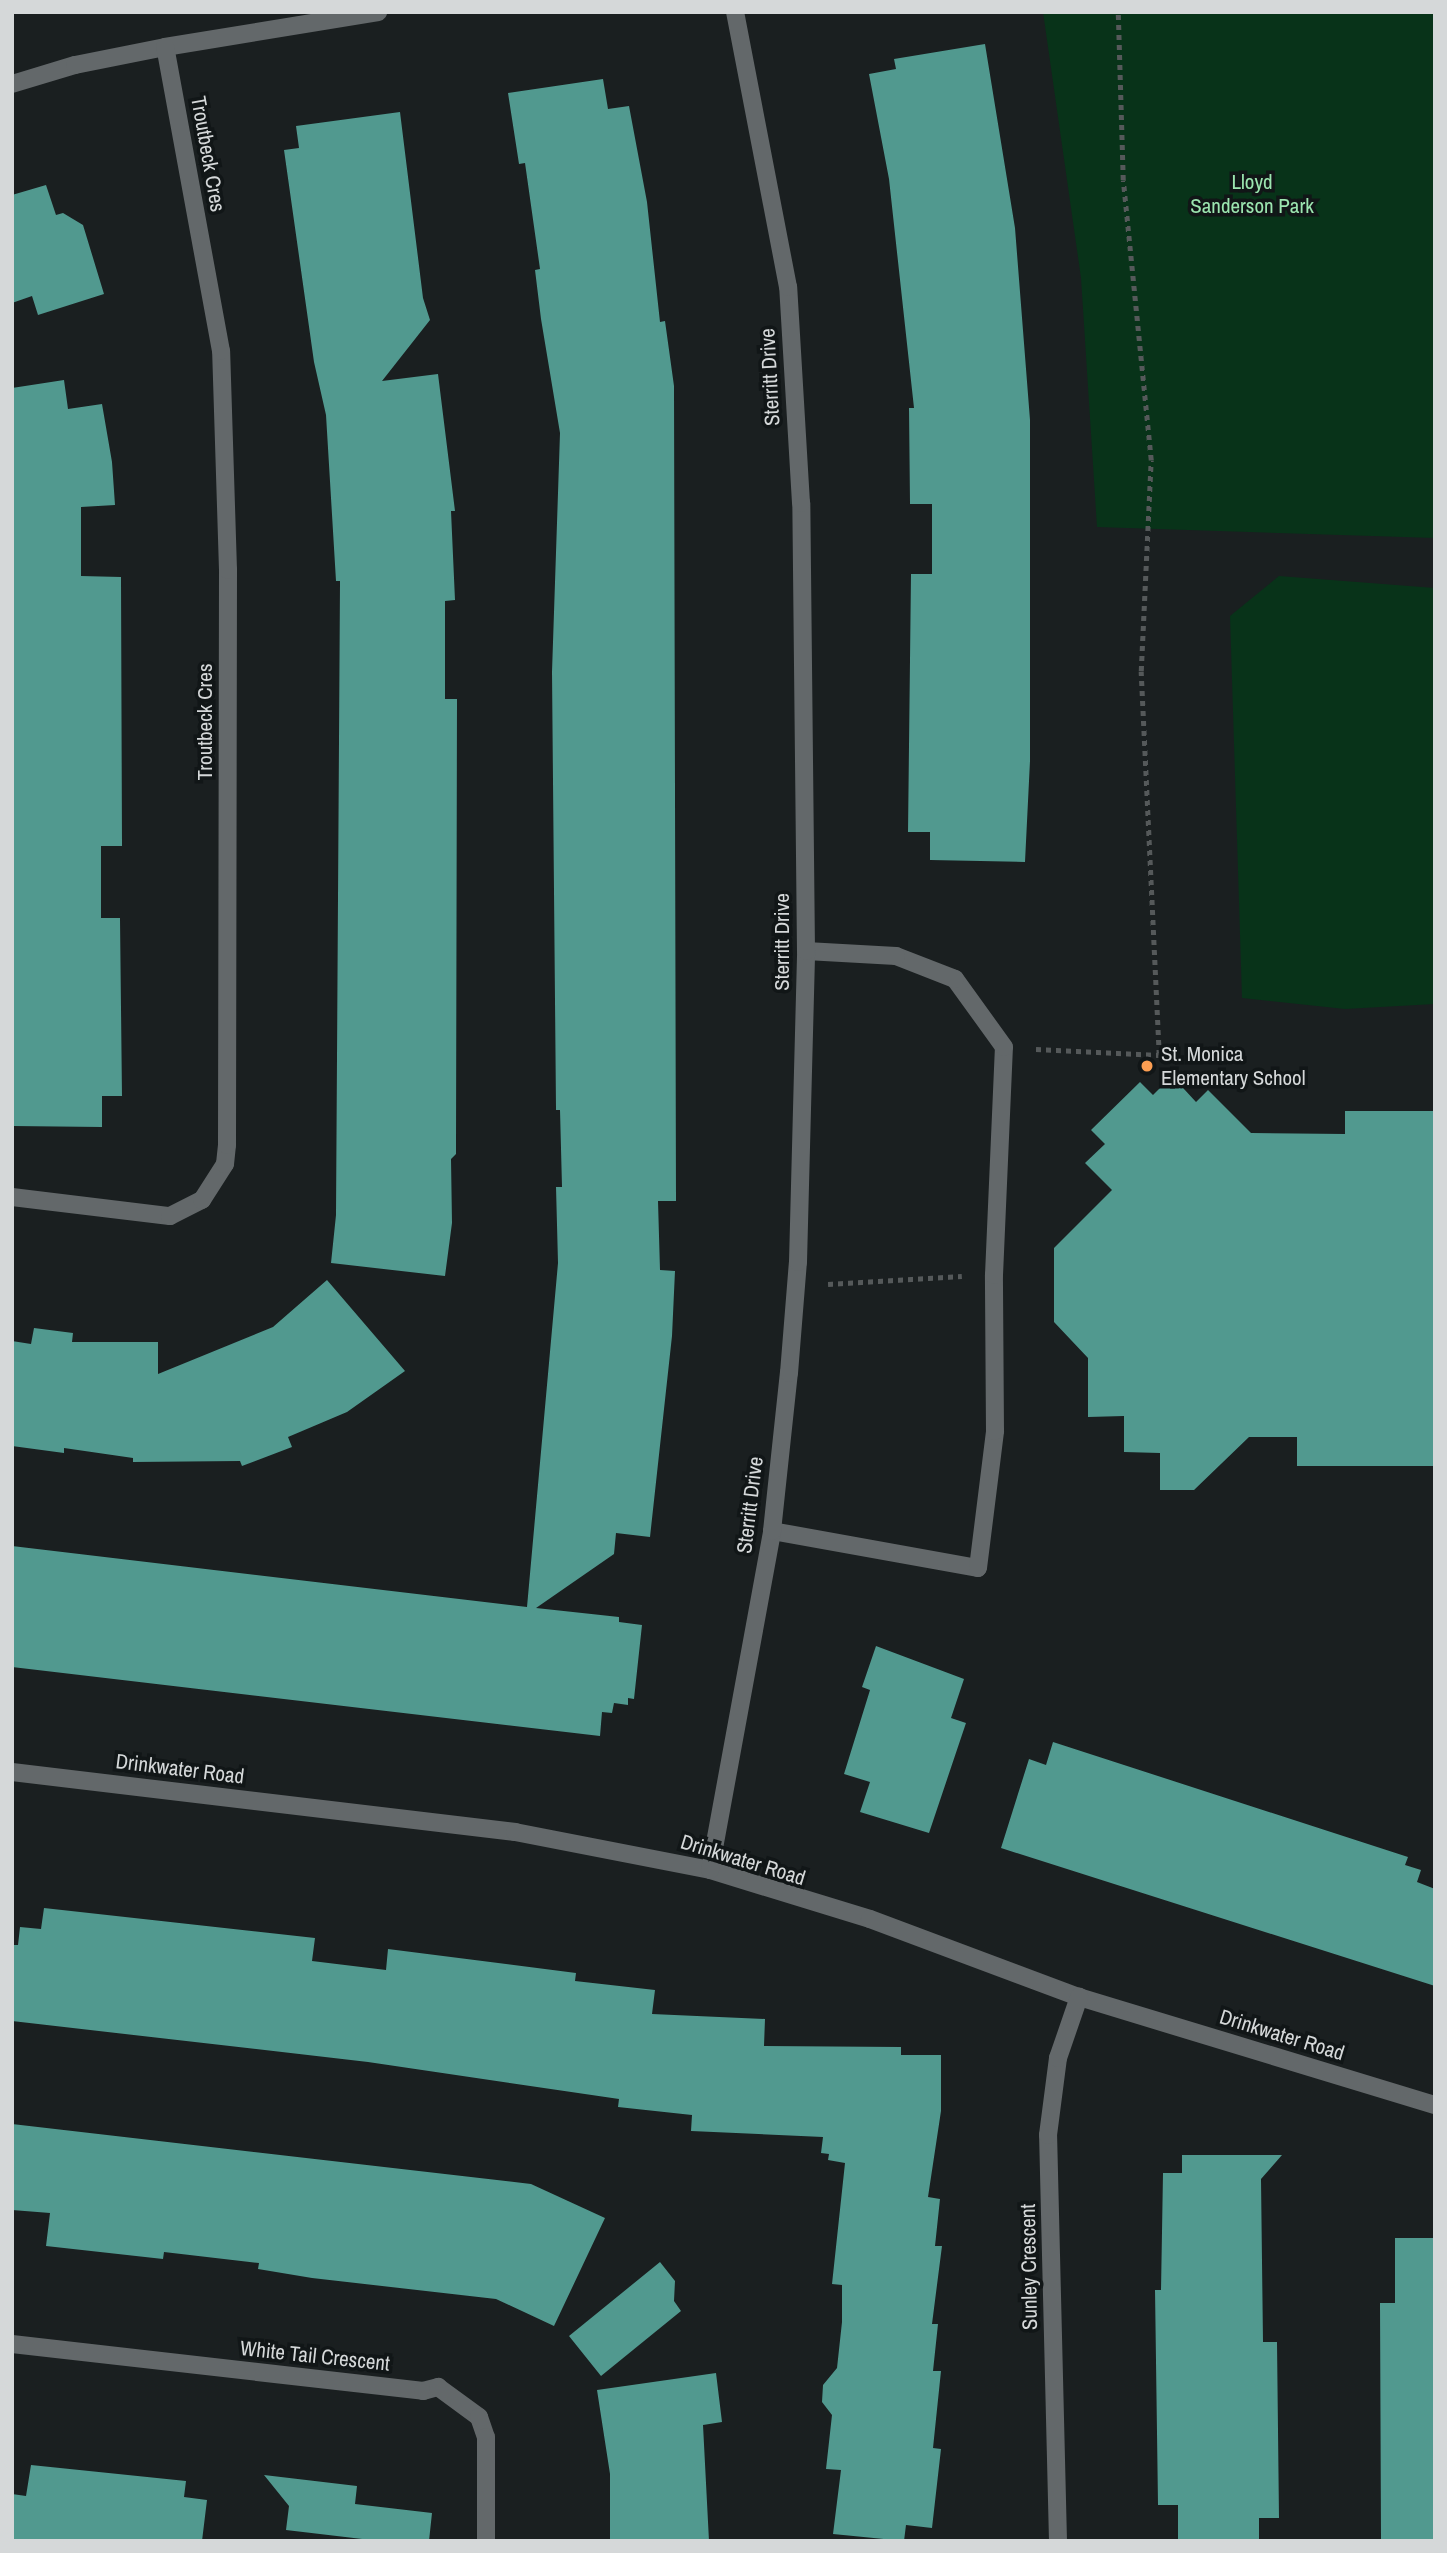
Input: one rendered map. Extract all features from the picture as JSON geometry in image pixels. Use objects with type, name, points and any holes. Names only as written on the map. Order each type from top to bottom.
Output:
[{"type":"street","points":[[12,84],[75,65],[165,47],[378,12]]},
{"type":"street","name":"Sterritt Drive","points":[[710,1870],[772,1531],[795,1285],[806,951],[801,503],[788,287],[734,12]]},
{"type":"street","name":"Troutbeck Cres","points":[[12,1197],[170,1216],[202,1200],[225,1164],[228,570],[220,351],[165,47]]},
{"type":"street","points":[[772,1531],[978,1568],[995,1431],[994,1275],[1004,1047],[955,979],[896,956],[806,951]]},
{"type":"street","name":"Drinkwater Road","points":[[12,1772],[515,1832],[710,1870],[870,1919],[1080,1997],[1435,2105]]},
{"type":"street","name":"Sunley Crescent","points":[[1058,2541],[1048,2135],[1058,2058],[1080,1997]]},
{"type":"street","name":"White Tail Crescent","points":[[12,2344],[424,2391],[438,2387],[479,2417],[486,2437],[486,2541]]},
{"type":"path","points":[[1004,1047],[1159,1055],[1141,671],[1151,460],[1123,180],[1118,12]]},
{"type":"path","points":[[795,1285],[994,1275]]},
{"type":"green space","name":"Lloyd Sanderson Park","points":[[1043,12],[1435,12],[1435,538],[1097,527],[1081,278]]},
{"type":"green space","points":[[1279,576],[1435,588],[1435,1004],[1345,1009],[1242,998],[1230,616]]},
{"type":"building","points":[[985,44],[1015,228],[1030,420],[1030,761],[1025,862],[930,860],[930,832],[908,832],[911,574],[932,574],[932,504],[910,504],[909,408],[914,408],[889,179],[869,74],[896,69],[894,59]]},
{"type":"building","points":[[603,79],[608,109],[629,106],[647,202],[660,322],[665,321],[674,386],[676,1201],[658,1201],[660,1270],[675,1271],[672,1336],[650,1537],[616,1533],[614,1554],[536,1608],[619,1617],[619,1622],[642,1625],[634,1699],[628,1698],[628,1705],[614,1703],[612,1713],[602,1712],[600,1736],[12,1667],[12,1546],[527,1607],[558,1263],[556,1187],[562,1187],[560,1110],[556,1110],[552,672],[560,433],[541,319],[535,270],[540,269],[525,163],[519,164],[508,93]]},
{"type":"building","points":[[400,112],[423,298],[430,320],[382,381],[438,374],[455,511],[451,511],[455,600],[445,601],[445,699],[457,699],[456,1154],[451,1159],[452,1223],[445,1276],[331,1263],[336,1215],[340,581],[336,581],[326,415],[314,362],[284,150],[299,148],[296,126]]},
{"type":"building","points":[[46,185],[56,215],[63,213],[83,225],[104,294],[38,315],[32,296],[12,303],[12,195]]},
{"type":"building","points":[[64,380],[68,409],[102,404],[112,462],[115,505],[81,507],[81,576],[121,577],[122,846],[101,846],[101,918],[120,918],[122,1096],[102,1096],[102,1127],[12,1126],[12,388]]},
{"type":"building","points":[[1172,1076],[1196,1102],[1208,1090],[1251,1133],[1345,1134],[1345,1111],[1435,1111],[1435,1466],[1297,1466],[1297,1437],[1249,1437],[1194,1490],[1160,1490],[1160,1453],[1124,1452],[1124,1416],[1088,1417],[1088,1358],[1054,1322],[1054,1248],[1112,1190],[1085,1163],[1105,1144],[1091,1130],[1140,1082],[1153,1095]]},
{"type":"building","points":[[327,1280],[405,1371],[347,1412],[288,1437],[292,1447],[242,1466],[240,1461],[133,1462],[133,1458],[64,1448],[64,1453],[12,1446],[12,1341],[31,1344],[34,1328],[73,1333],[72,1342],[158,1342],[158,1374],[273,1327]]},
{"type":"building","points":[[876,1646],[964,1679],[951,1718],[966,1723],[929,1833],[860,1812],[870,1782],[844,1774],[870,1690],[862,1687]]},
{"type":"building","points":[[1053,1742],[1408,1857],[1405,1865],[1421,1870],[1417,1882],[1435,1889],[1435,1986],[1001,1848],[1029,1759],[1046,1765]]},
{"type":"building","points":[[44,1908],[315,1938],[312,1961],[386,1970],[388,1949],[576,1973],[575,1981],[655,1990],[652,2014],[765,2019],[764,2046],[901,2047],[901,2055],[941,2055],[941,2111],[928,2197],[940,2199],[935,2246],[942,2246],[932,2324],[938,2324],[933,2371],[941,2371],[933,2448],[941,2449],[932,2528],[906,2525],[904,2541],[833,2534],[841,2470],[826,2469],[832,2415],[822,2402],[823,2385],[837,2368],[842,2322],[842,2285],[832,2284],[845,2163],[828,2160],[829,2154],[821,2153],[823,2137],[691,2131],[692,2115],[618,2107],[619,2099],[368,2062],[12,2021],[12,1945],[18,1945],[20,1927],[41,1929]]},
{"type":"building","points":[[12,2124],[531,2184],[605,2218],[554,2326],[496,2299],[312,2278],[258,2269],[259,2263],[164,2252],[163,2259],[46,2246],[50,2213],[12,2210]]},
{"type":"building","points":[[1182,2155],[1282,2155],[1261,2179],[1263,2342],[1277,2342],[1279,2518],[1259,2518],[1259,2541],[1178,2541],[1178,2505],[1158,2505],[1155,2290],[1161,2290],[1163,2173],[1182,2173]]},
{"type":"building","points":[[1395,2238],[1435,2238],[1435,2541],[1381,2541],[1380,2303],[1395,2303]]},
{"type":"building","points":[[660,2262],[675,2281],[674,2301],[681,2311],[601,2376],[569,2336]]},
{"type":"building","points":[[716,2373],[722,2422],[703,2425],[709,2541],[610,2541],[610,2474],[597,2390]]},
{"type":"building","points":[[31,2465],[186,2481],[184,2497],[207,2500],[202,2541],[12,2541],[12,2494],[26,2496]]},
{"type":"building","points":[[264,2475],[357,2486],[355,2504],[432,2513],[429,2541],[379,2541],[286,2530],[289,2506]]},
{"type":"place","name":"St. Monica Elementary School","points":[[1147,1066]]}]
